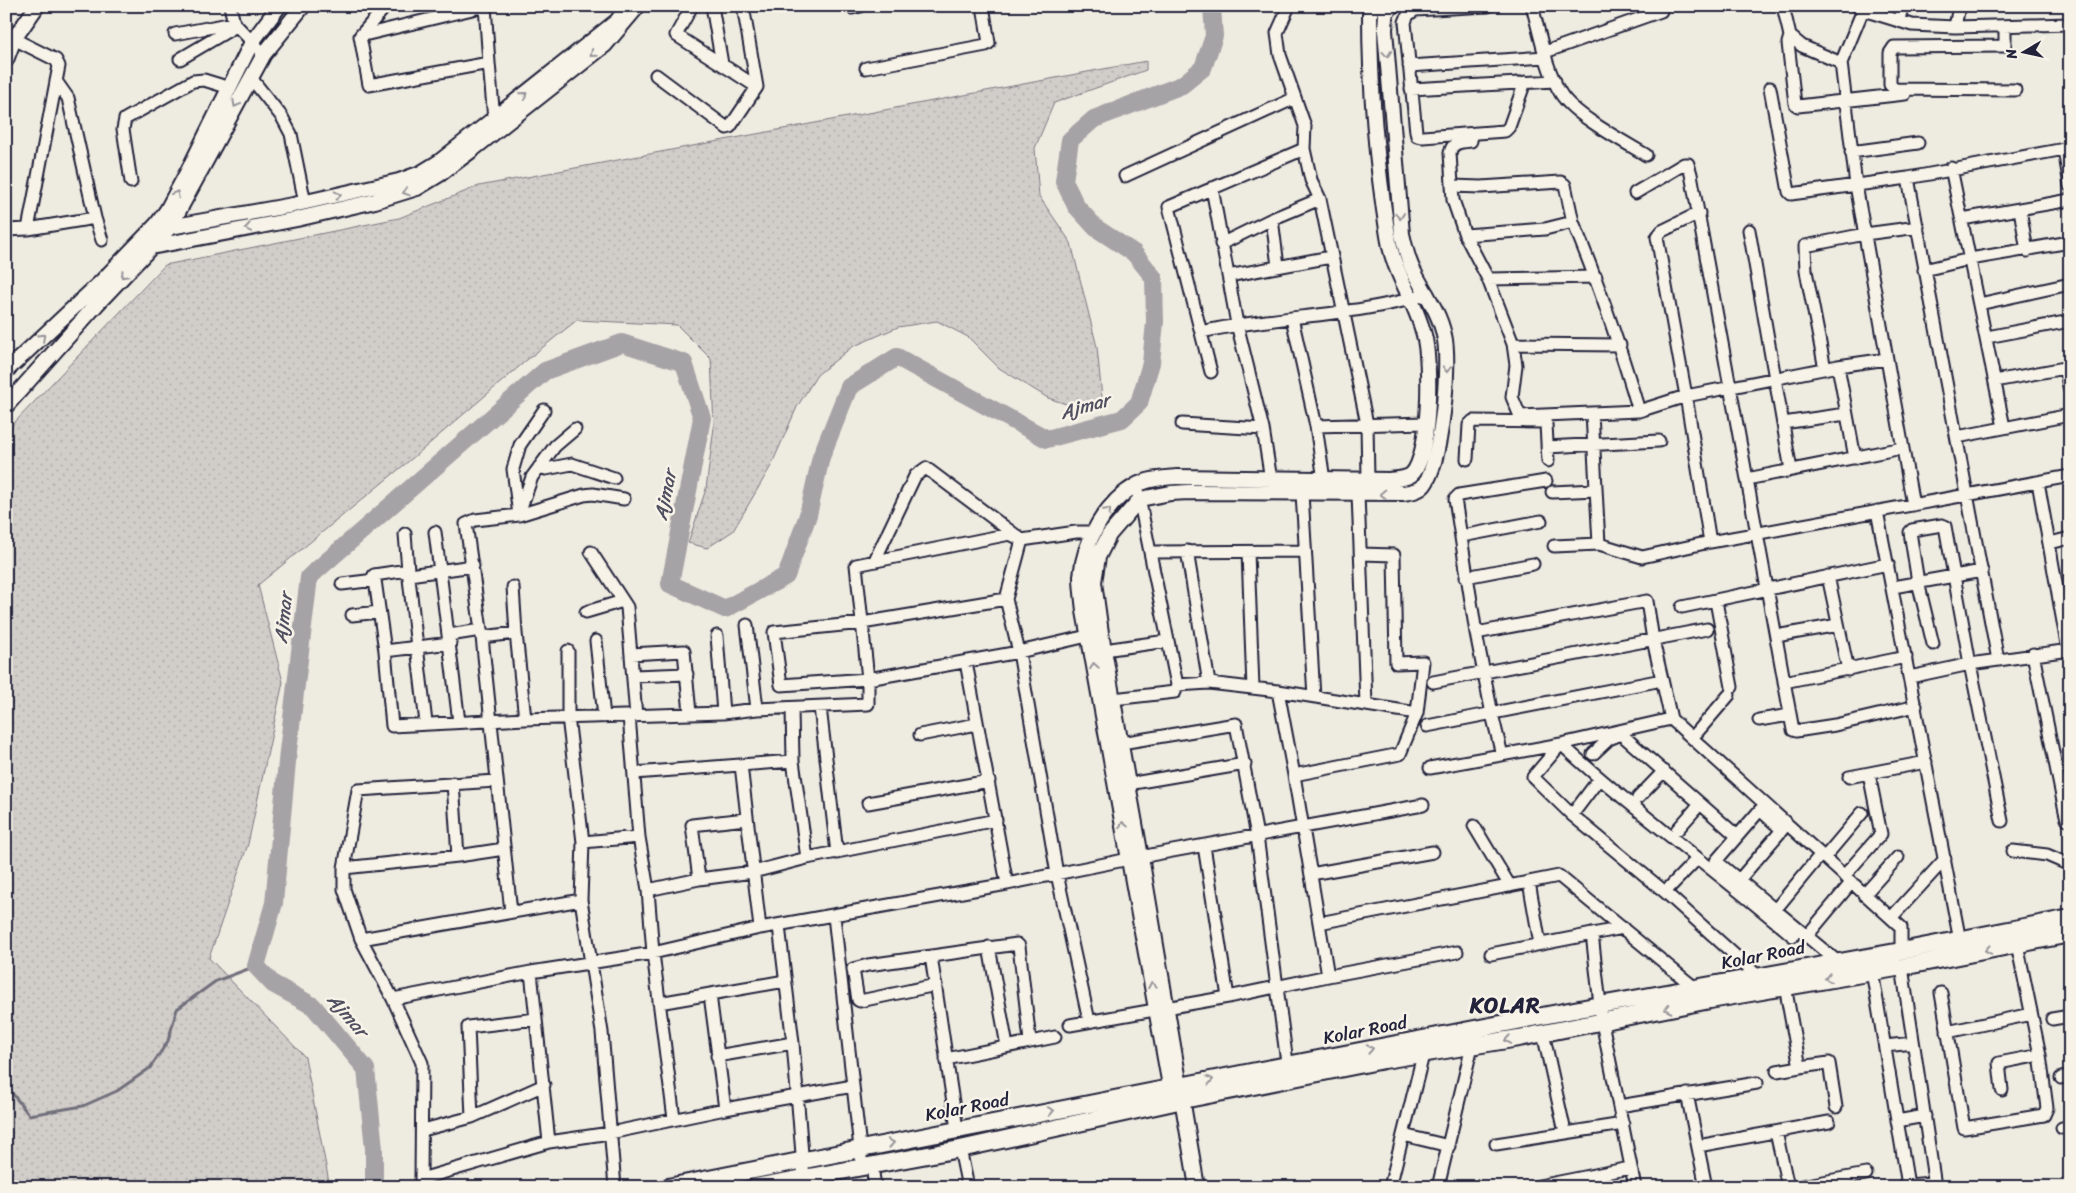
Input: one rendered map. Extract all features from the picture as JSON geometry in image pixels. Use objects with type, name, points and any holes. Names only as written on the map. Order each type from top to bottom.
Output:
[{"type":"main road","name":"Kolar Road","points":[[1288,1072],[1423,1055],[1785,986],[1872,972],[1901,959],[1959,938],[2070,918]]},
{"type":"main road","name":"Kolar Road","points":[[668,1187],[957,1129],[1177,1094],[1600,1005],[1838,962],[1962,955],[2070,934]]},
{"type":"main road","name":"Kolar Road","points":[[755,1187],[960,1149],[1177,1094]]},
{"type":"main road","points":[[957,1129],[960,1149]]},
{"type":"street","points":[[6,60],[10,34],[36,6]]},
{"type":"street","points":[[230,6],[235,24],[264,54]]},
{"type":"street","points":[[6,371],[135,248],[155,226],[176,194],[252,42],[279,6]]},
{"type":"street","points":[[6,406],[97,304],[170,227],[264,54],[303,6]]},
{"type":"street","points":[[360,36],[485,6],[494,119]]},
{"type":"street","points":[[155,226],[170,227],[305,202],[399,181],[421,173],[439,162],[617,21],[627,6]]},
{"type":"street","points":[[135,248],[151,248],[297,219],[375,201],[417,188],[440,174],[472,150],[605,45],[638,6]]},
{"type":"street","points":[[692,6],[676,35],[757,87]]},
{"type":"street","points":[[712,6],[722,64]]},
{"type":"street","points":[[656,75],[727,128],[730,127],[757,87],[743,6]]},
{"type":"street","points":[[866,68],[986,45],[989,43],[983,6]]},
{"type":"street","points":[[1289,6],[1277,33],[1280,55],[1305,126],[1304,149],[1311,180],[1320,199],[1367,424],[1368,479]]},
{"type":"street","points":[[1196,1187],[1184,1116],[1177,1094],[1161,1008],[1094,634],[1081,578],[1087,545],[1104,515],[1138,492],[1165,478],[1389,480],[1410,476],[1416,468],[1421,457],[1426,423],[1428,359],[1416,309],[1394,265],[1390,252],[1377,164],[1370,80],[1370,14],[1372,6]]},
{"type":"street","points":[[1488,6],[1415,10],[1408,15],[1405,22],[1417,136],[1505,131],[1509,127],[1525,82]]},
{"type":"street","points":[[1532,6],[1546,54],[1562,95],[1580,112],[1646,155]]},
{"type":"street","points":[[1783,6],[1790,36],[1788,43],[1796,105],[1912,93]]},
{"type":"street","points":[[1899,21],[1902,6]]},
{"type":"street","points":[[1955,27],[1959,6]]},
{"type":"street","points":[[383,8],[360,36],[369,85],[489,63]]},
{"type":"street","points":[[1138,492],[1358,494],[1413,491],[1423,486],[1430,474],[1440,426],[1447,363],[1444,335],[1433,303],[1410,263],[1402,234],[1385,30],[1385,8]]},
{"type":"street","points":[[1913,505],[1856,185],[1844,101],[1841,63],[1860,8],[1912,25],[1979,27],[2070,24]]},
{"type":"street","points":[[1409,66],[1546,54],[1661,11]]},
{"type":"street","points":[[175,34],[235,24]]},
{"type":"street","points":[[180,59],[235,24]]},
{"type":"street","points":[[2005,26],[2010,46],[1894,47],[1890,52],[1890,85],[1894,88],[2015,90]]},
{"type":"street","points":[[1979,27],[1979,46]]},
{"type":"street","points":[[10,34],[56,60],[59,66],[28,229]]},
{"type":"street","points":[[1790,36],[1802,46],[1841,63]]},
{"type":"street","points":[[251,78],[287,124],[291,134],[305,202]]},
{"type":"street","points":[[131,182],[123,129],[125,119],[193,81],[204,80],[230,88]]},
{"type":"street","points":[[56,81],[68,98],[95,218],[102,240]]},
{"type":"street","points":[[1411,89],[1556,81]]},
{"type":"street","points":[[1770,88],[1788,192],[1793,194],[1908,178],[1951,168],[2067,148],[2070,186]]},
{"type":"street","points":[[1125,176],[1295,98]]},
{"type":"street","points":[[1471,141],[1456,143],[1451,148],[1453,200],[1465,235],[1488,279],[1514,344],[1516,365],[1512,397],[1520,416],[1639,411],[1686,396],[1838,366],[1887,360]]},
{"type":"street","points":[[1851,152],[1918,143]]},
{"type":"street","points":[[1211,372],[1169,207],[1304,149]]},
{"type":"street","points":[[1635,193],[1686,163],[1691,174],[1794,731],[1835,725],[1916,706]]},
{"type":"street","points":[[1951,168],[2004,427]]},
{"type":"street","points":[[1908,178],[1998,660]]},
{"type":"street","points":[[1452,186],[1481,187],[1561,182],[1565,185],[1573,222],[1596,277],[1620,345],[1639,411]]},
{"type":"street","points":[[1212,188],[1237,324],[1264,429],[1271,480]]},
{"type":"street","points":[[1221,244],[1272,219],[1320,199]]},
{"type":"street","points":[[1962,219],[2070,200]]},
{"type":"street","points":[[2020,209],[2027,251]]},
{"type":"street","points":[[1698,213],[1662,231],[1658,237],[1710,542]]},
{"type":"street","points":[[6,230],[28,229],[95,218]]},
{"type":"street","points":[[1272,219],[1278,266]]},
{"type":"street","points":[[1465,235],[1545,229],[1573,222]]},
{"type":"street","points":[[1825,369],[1806,271],[1804,249],[1807,244],[1918,227]]},
{"type":"street","points":[[1749,230],[1792,470]]},
{"type":"street","points":[[1924,270],[1970,259],[2027,251],[2070,242]]},
{"type":"street","points":[[1228,276],[1331,257]]},
{"type":"street","points":[[1488,279],[1596,277]]},
{"type":"street","points":[[1979,304],[2070,284]]},
{"type":"street","points":[[1201,332],[1237,324],[1292,318],[1410,300],[1428,294]]},
{"type":"street","points":[[1292,318],[1316,426],[1324,480]]},
{"type":"street","points":[[1987,337],[2070,321]]},
{"type":"street","points":[[1514,344],[1620,345]]},
{"type":"street","points":[[1838,366],[1855,458]]},
{"type":"street","points":[[1995,381],[2067,368],[2070,391]]},
{"type":"street","points":[[519,515],[513,469],[520,445],[544,410]]},
{"type":"street","points":[[1592,413],[1599,544]]},
{"type":"street","points":[[1783,423],[1846,414]]},
{"type":"street","points":[[1957,436],[2070,415]]},
{"type":"street","points":[[1467,459],[1469,425],[1473,421],[1542,422],[1546,424],[1548,461]]},
{"type":"street","points":[[1316,426],[1426,423]]},
{"type":"street","points":[[1182,424],[1264,429]]},
{"type":"street","points":[[519,515],[532,477],[555,446],[575,429]]},
{"type":"street","points":[[1547,447],[1659,441]]},
{"type":"street","points":[[1747,479],[1902,448]]},
{"type":"street","points":[[539,467],[546,469],[572,464],[614,478]]},
{"type":"street","points":[[876,560],[916,476],[926,468],[1022,540]]},
{"type":"street","points":[[1554,546],[1599,544],[1642,557],[1757,533],[2070,476]]},
{"type":"street","points":[[1502,754],[1476,633],[1455,499],[1457,496],[1546,481]]},
{"type":"street","points":[[1910,677],[1970,664],[2069,650],[2065,602],[2050,543],[2038,482]]},
{"type":"street","points":[[1552,492],[1596,490]]},
{"type":"street","points":[[1113,699],[1176,692],[1178,686],[1167,641],[1152,552],[1138,492]]},
{"type":"street","points":[[1135,858],[1128,784],[1113,699],[1104,650],[1094,634],[1094,582],[1098,556],[1109,535],[1138,492]]},
{"type":"street","points":[[1302,493],[1314,697]]},
{"type":"street","points":[[511,912],[481,633],[466,524],[475,520],[519,515],[594,494],[624,499]]},
{"type":"street","points":[[1358,494],[1366,704]]},
{"type":"street","points":[[1877,511],[1916,706],[1962,955]]},
{"type":"street","points":[[1462,536],[1542,521]]},
{"type":"street","points":[[1933,644],[1918,582],[1910,532],[1912,530],[1944,525],[2002,820]]},
{"type":"street","points":[[435,532],[459,722]]},
{"type":"street","points":[[473,566],[374,575],[385,651],[392,726],[568,717],[690,713],[722,714],[757,709],[868,704],[868,679],[856,565],[1010,534],[1022,540],[1076,532],[1093,532]]},
{"type":"street","points":[[405,534],[426,723]]},
{"type":"street","points":[[2050,543],[2070,538]]},
{"type":"street","points":[[1022,540],[1006,598],[1019,652],[1056,874],[1089,1021]]},
{"type":"street","points":[[1187,551],[1209,683]]},
{"type":"street","points":[[1152,552],[1305,551]]},
{"type":"street","points":[[591,552],[628,607],[634,676],[634,773],[639,837],[648,890],[653,953],[674,1119]]},
{"type":"street","points":[[1248,552],[1253,688]]},
{"type":"street","points":[[1294,775],[1400,754],[1417,713],[1423,662],[1396,663],[1394,554],[1361,554]]},
{"type":"street","points":[[1466,577],[1533,564]]},
{"type":"street","points":[[1682,607],[1888,564]]},
{"type":"street","points":[[1893,587],[1982,571]]},
{"type":"street","points":[[1828,576],[1848,670]]},
{"type":"street","points":[[342,584],[375,580]]},
{"type":"street","points":[[513,587],[525,719]]},
{"type":"street","points":[[1006,598],[862,623],[774,632],[780,685],[868,679],[1019,652],[1094,634]]},
{"type":"street","points":[[1693,737],[1731,691],[1716,600]]},
{"type":"street","points":[[586,612],[623,601]]},
{"type":"street","points":[[1476,633],[1647,601],[1653,640],[1671,719],[1693,737],[1820,858],[1848,879],[1901,927],[1901,959],[1934,1181],[1908,1186],[1872,972]]},
{"type":"street","points":[[352,615],[380,612]]},
{"type":"street","points":[[748,625],[757,709]]},
{"type":"street","points":[[1776,636],[1838,625]]},
{"type":"street","points":[[1433,682],[1707,628]]},
{"type":"street","points":[[385,651],[481,633],[516,633]]},
{"type":"street","points":[[717,636],[722,714]]},
{"type":"street","points":[[596,641],[604,717]]},
{"type":"street","points":[[1104,650],[1167,641]]},
{"type":"street","points":[[568,651],[568,717],[583,842],[581,900],[602,1032],[615,1187]]},
{"type":"street","points":[[631,654],[684,651],[690,713]]},
{"type":"street","points":[[2033,654],[2065,811],[2070,820]]},
{"type":"street","points":[[1784,682],[1906,657]]},
{"type":"street","points":[[966,662],[1007,884]]},
{"type":"street","points":[[634,676],[687,674]]},
{"type":"street","points":[[1427,726],[1662,680]]},
{"type":"street","points":[[1178,686],[1209,683],[1278,691],[1417,713]]},
{"type":"street","points":[[1278,691],[1328,976]]},
{"type":"street","points":[[820,707],[837,853]]},
{"type":"street","points":[[792,708],[793,762],[806,858]]},
{"type":"street","points":[[1759,720],[1790,715]]},
{"type":"street","points":[[1430,768],[1561,744],[1671,719]]},
{"type":"street","points":[[920,735],[976,724]]},
{"type":"street","points":[[1121,743],[1236,724],[1257,836],[1288,1072]]},
{"type":"street","points":[[1593,754],[1609,739],[1622,734],[1737,836]]},
{"type":"street","points":[[1561,744],[1599,779],[1634,805],[1793,936]]},
{"type":"street","points":[[1561,744],[1533,777],[1572,815],[1665,892],[1759,977]]},
{"type":"street","points":[[634,773],[793,762]]},
{"type":"street","points":[[1849,777],[1926,762]]},
{"type":"street","points":[[1128,784],[1245,764]]},
{"type":"street","points":[[741,765],[760,928]]},
{"type":"street","points":[[1638,798],[1664,771]]},
{"type":"street","points":[[1807,936],[1881,834],[1869,774]]},
{"type":"street","points":[[1572,815],[1599,779]]},
{"type":"street","points":[[496,781],[453,782],[358,790],[344,868],[344,889],[361,939],[393,998],[422,1063],[422,1183],[549,1142],[610,1133],[797,1095],[853,1086]]},
{"type":"street","points":[[868,803],[989,781]]},
{"type":"street","points":[[453,782],[458,856]]},
{"type":"street","points":[[1677,830],[1700,804]]},
{"type":"street","points":[[393,998],[531,972],[653,953],[760,928],[1007,884],[1135,858],[1423,805]]},
{"type":"street","points":[[1739,880],[1782,830],[1760,810],[1716,861],[1838,962]]},
{"type":"street","points":[[1775,910],[1862,813]]},
{"type":"street","points":[[699,879],[692,825],[746,819]]},
{"type":"street","points":[[648,890],[699,879],[753,872],[806,858],[996,820]]},
{"type":"street","points":[[1474,826],[1510,886]]},
{"type":"street","points":[[583,842],[639,837]]},
{"type":"street","points":[[1204,846],[1228,997]]},
{"type":"street","points":[[344,868],[458,856],[504,849]]},
{"type":"street","points":[[2012,851],[2046,855],[2070,865]]},
{"type":"street","points":[[1311,874],[1433,852]]},
{"type":"street","points":[[1864,894],[1898,857]]},
{"type":"street","points":[[1891,918],[1945,859]]},
{"type":"street","points":[[1665,892],[1693,863]]},
{"type":"street","points":[[1319,923],[1560,876],[1695,988]]},
{"type":"street","points":[[1529,882],[1540,944]]},
{"type":"street","points":[[361,939],[581,900]]},
{"type":"street","points":[[834,916],[860,1149],[875,1187]]},
{"type":"street","points":[[779,926],[793,1044],[804,1179]]},
{"type":"street","points":[[1491,954],[1623,928]]},
{"type":"street","points":[[1592,934],[1602,1022],[1635,1187]]},
{"type":"street","points":[[936,985],[860,1001],[858,1000],[856,990],[854,968],[1017,944],[1019,946],[1030,1041]]},
{"type":"street","points":[[1941,993],[1964,1128],[2044,1115],[2047,1108],[2040,1055],[2017,944]]},
{"type":"street","points":[[989,947],[1008,1046]]},
{"type":"street","points":[[1070,1025],[1228,997],[1457,952]]},
{"type":"street","points":[[931,956],[957,1129]]},
{"type":"street","points":[[531,972],[549,1142]]},
{"type":"street","points":[[659,1003],[785,981]]},
{"type":"street","points":[[1785,986],[1800,1067]]},
{"type":"street","points":[[710,995],[725,1109]]},
{"type":"street","points":[[1947,1032],[2031,1014]]},
{"type":"street","points":[[2052,1020],[2070,1016]]},
{"type":"street","points":[[472,1117],[468,1027],[536,1018]]},
{"type":"street","points":[[1543,1033],[1565,1132]]},
{"type":"street","points":[[946,1059],[1055,1037]]},
{"type":"street","points":[[1885,1046],[1912,1043]]},
{"type":"street","points":[[717,1056],[793,1044]]},
{"type":"street","points":[[1438,1187],[1472,1046]]},
{"type":"street","points":[[1390,1187],[1423,1055]]},
{"type":"street","points":[[2002,1090],[1999,1062],[2040,1055]]},
{"type":"street","points":[[1777,1071],[1829,1063],[1836,1107]]},
{"type":"street","points":[[1619,1106],[1757,1083]]},
{"type":"street","points":[[423,1130],[472,1117],[544,1085]]},
{"type":"street","points":[[1687,1094],[1706,1187]]},
{"type":"street","points":[[1897,1121],[1925,1116]]},
{"type":"street","points":[[1698,1146],[1829,1122]]},
{"type":"street","points":[[1496,1144],[1623,1124]]},
{"type":"street","points":[[1776,1132],[1788,1187]]},
{"type":"street","points":[[1403,1135],[1449,1146]]},
{"type":"street","points":[[960,1149],[968,1187]]},
{"type":"street","points":[[1534,1187],[1563,1184],[1630,1168]]},
{"type":"street","points":[[1796,1187],[1866,1174]]},
{"type":"shaded area","points":[[1146,61],[1146,70],[1054,103],[1035,148],[1039,196],[1071,243],[1097,347],[1102,398],[1075,407],[1048,398],[999,368],[968,337],[937,321],[898,327],[852,347],[817,375],[797,407],[771,466],[733,531],[707,548],[688,543],[706,489],[714,427],[711,359],[677,325],[577,320],[258,585],[283,682],[248,844],[209,958],[305,1057],[330,1187],[6,1187],[6,449],[13,424],[165,265],[399,218],[479,186]]},
{"type":"waterway","name":"Ajmar","points":[[374,1187],[374,1149],[366,1069],[313,1006],[273,984],[256,966],[274,903],[288,751],[309,577],[545,371],[622,343],[684,363],[702,418],[670,584],[725,609],[786,576],[808,515],[821,457],[849,387],[897,357],[1047,439],[1122,419],[1139,403],[1151,363],[1155,322],[1154,278],[1134,253],[1096,228],[1076,206],[1064,181],[1070,140],[1094,119],[1182,85],[1203,68],[1214,36],[1212,6]]},
{"type":"waterway","points":[[6,1085],[29,1115],[83,1106],[117,1091],[150,1068],[168,1041],[177,1009],[216,981],[256,966]]},
{"type":"district","name":"KOLAR","points":[[1505,1005]]}]
